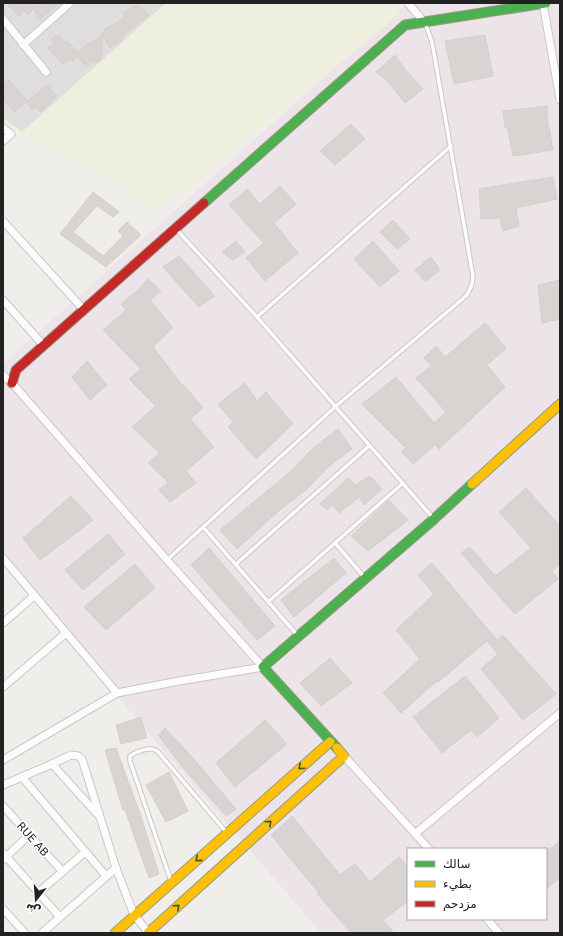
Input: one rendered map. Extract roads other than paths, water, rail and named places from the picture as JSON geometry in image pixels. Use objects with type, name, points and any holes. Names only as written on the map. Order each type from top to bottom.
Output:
[{"type":"street","points":[[23,45],[70,3]]},
{"type":"street","points":[[408,3],[424,22]]},
{"type":"street","points":[[8,382],[13,377],[16,370],[405,26],[544,3],[560,100]]},
{"type":"street","points":[[3,19],[46,72]]},
{"type":"street","points":[[3,128],[11,134],[3,142]]},
{"type":"street","points":[[3,221],[84,310]]},
{"type":"street","points":[[3,300],[44,346]]},
{"type":"street","points":[[3,375],[330,742],[416,833],[428,848]]},
{"type":"street","points":[[3,760],[117,693],[263,667],[434,519],[560,404]]},
{"type":"street","points":[[3,558],[117,693]]},
{"type":"street","points":[[3,623],[34,596]]},
{"type":"street","points":[[3,687],[66,633]]},
{"type":"street","points":[[416,833],[560,713]]},
{"type":"street","points":[[115,933],[330,742]]},
{"type":"street","points":[[3,785],[71,755],[78,756],[82,759],[116,868],[134,916],[148,933],[344,756]]},
{"type":"street","points":[[52,764],[100,817]]},
{"type":"street","points":[[22,777],[106,876]]},
{"type":"street","name":"RUE AB","points":[[3,806],[28,836],[62,872]]},
{"type":"street","points":[[28,836],[4,856],[60,917]]},
{"type":"street","points":[[38,893],[85,852]]},
{"type":"street","points":[[42,933],[116,868]]},
{"type":"street","points":[[3,909],[25,933]]},
{"type":"street","points":[[488,920],[499,933]]},
{"type":"lane","points":[[167,560],[335,407],[466,296],[471,288],[473,276],[451,146],[432,42],[424,22]]},
{"type":"lane","points":[[258,317],[451,146]]},
{"type":"lane","points":[[176,229],[258,317],[434,519]]},
{"type":"lane","points":[[236,564],[369,446]]},
{"type":"lane","points":[[268,602],[403,483]]},
{"type":"lane","points":[[203,527],[299,636]]},
{"type":"lane","points":[[335,543],[365,579]]},
{"type":"lane","points":[[172,882],[130,761],[130,756],[150,749],[160,754],[227,833]]}]
